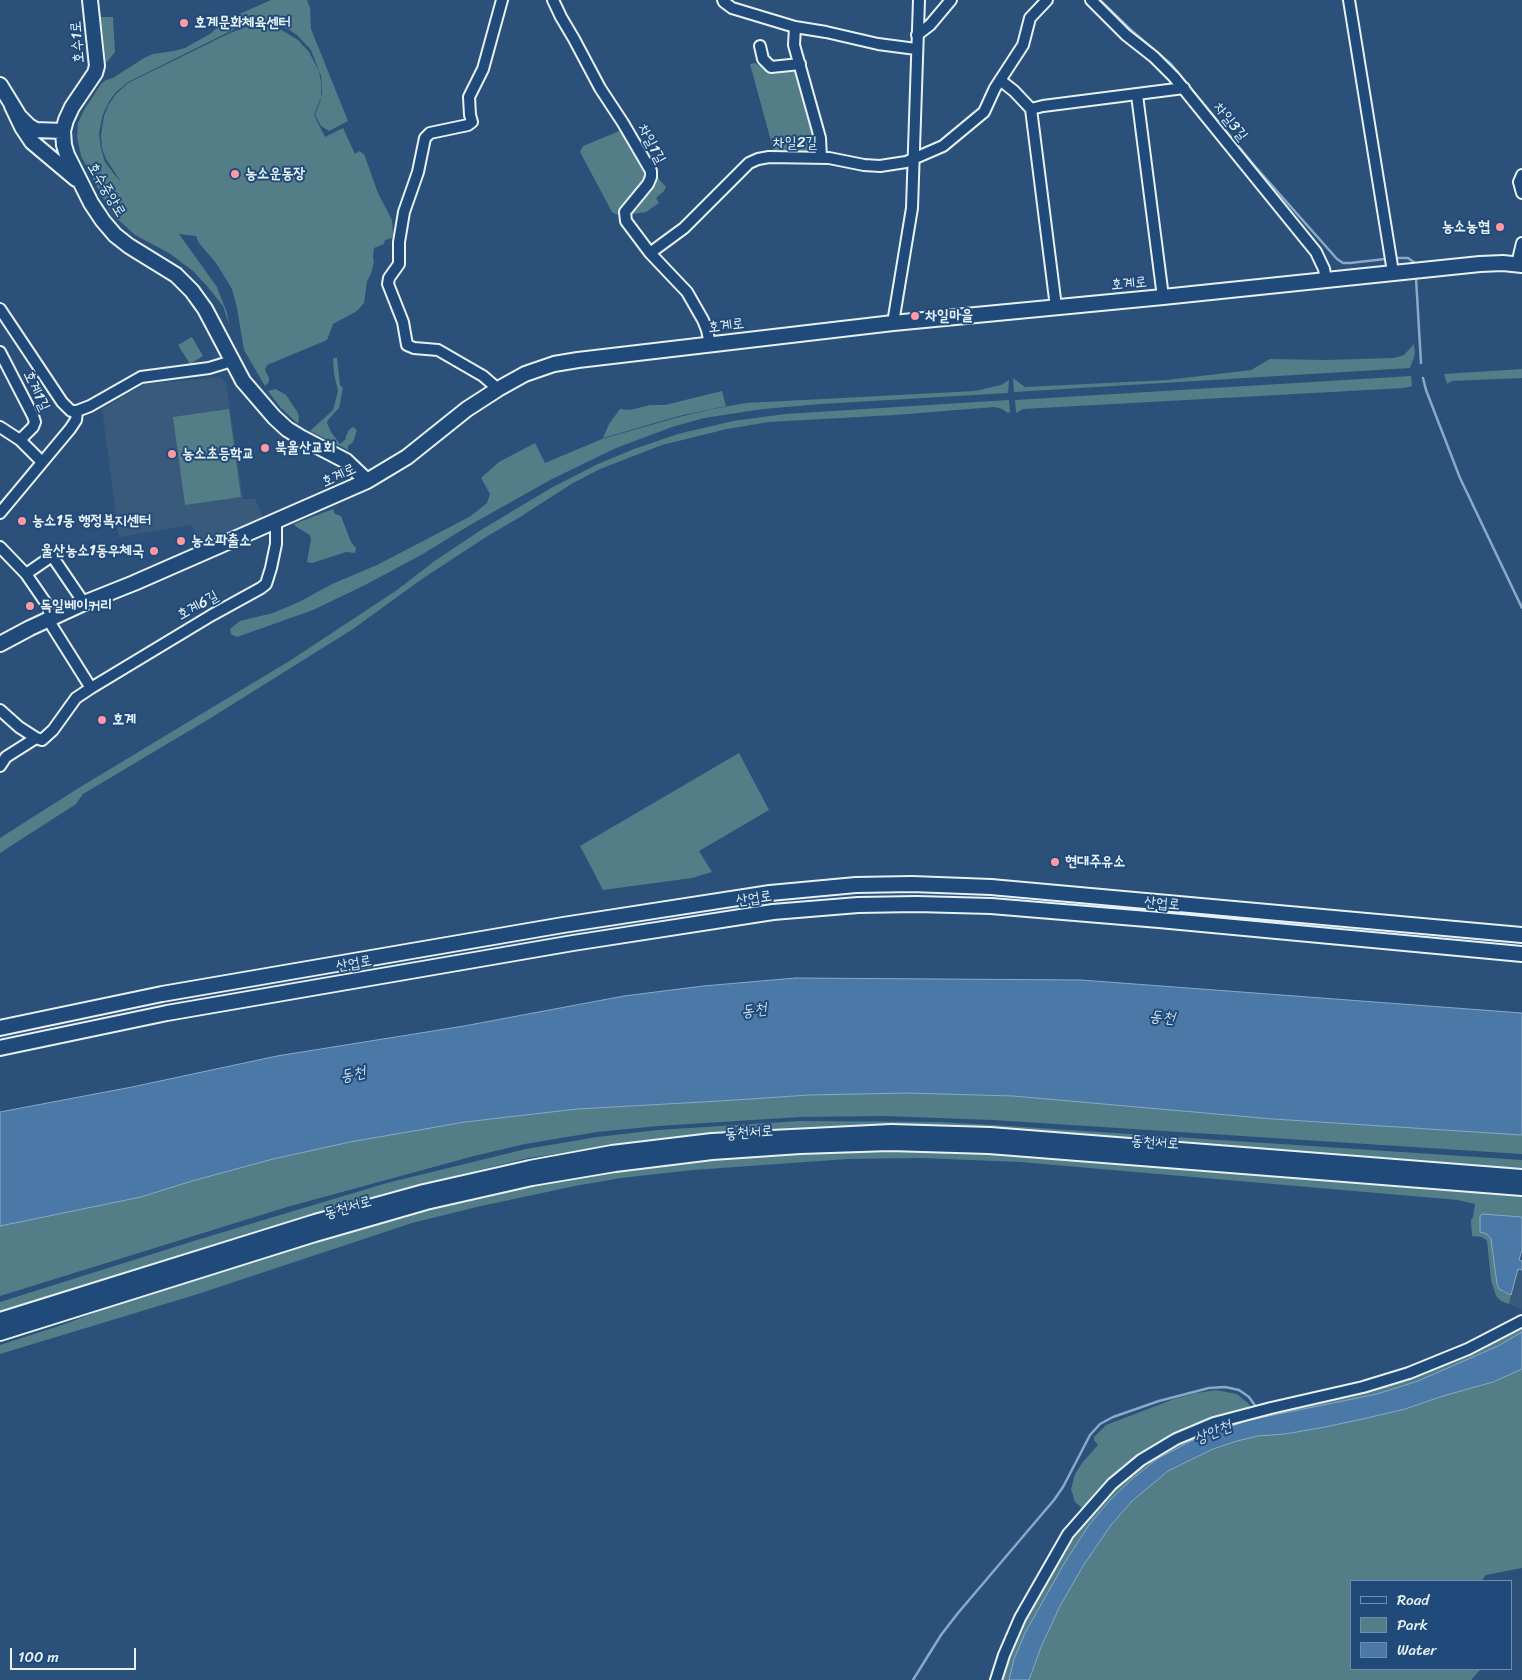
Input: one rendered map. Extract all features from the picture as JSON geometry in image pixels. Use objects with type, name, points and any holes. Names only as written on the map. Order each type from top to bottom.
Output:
[{"type":"main road","name":"호수1로","points":[[63,132],[72,107],[95,73],[97,66],[90,0]]},
{"type":"main road","points":[[0,85],[32,142],[79,181]]},
{"type":"main road","points":[[12,106],[29,126],[36,130],[63,132]]},
{"type":"main road","name":"호수중앙로","points":[[63,132],[67,155],[79,181],[102,221],[129,246],[176,275],[192,291],[205,309],[243,381],[274,417],[287,429],[300,437],[346,460],[367,481]]},
{"type":"main road","name":"호계로","points":[[0,644],[84,603],[276,522],[367,481],[406,457],[467,409],[498,389],[525,374],[554,364],[893,323],[1163,297],[1393,272],[1480,264],[1519,265]]},
{"type":"main road","name":"산업로","points":[[0,1028],[162,994],[563,925],[770,893],[856,885],[912,884],[991,887],[1522,935]]},
{"type":"main road","name":"산업로","points":[[0,1048],[167,1013],[563,945],[773,912],[858,905],[916,904],[1010,908],[1522,954]]},
{"type":"main road","name":"동천서로","points":[[0,1320],[315,1222],[424,1192],[530,1168],[612,1153],[712,1141],[891,1132],[990,1135],[1522,1177]]},
{"type":"main road","name":"동천서로","points":[[0,1333],[315,1234],[426,1202],[532,1178],[615,1164],[712,1152],[800,1146],[890,1143],[988,1146],[1522,1188]]},
{"type":"street","points":[[498,389],[483,376],[438,350],[414,348],[407,345],[403,322],[388,284],[389,278],[399,264],[399,242],[404,212],[418,172],[425,138],[430,133],[468,125],[472,122],[469,97],[483,69],[502,0]]},
{"type":"street","name":"차일1길","points":[[553,0],[600,88],[651,171],[648,184],[627,208],[626,221],[650,253],[687,292],[707,330],[710,344]]},
{"type":"street","points":[[723,0],[732,8],[795,27],[878,44],[916,49]]},
{"type":"street","points":[[893,323],[910,225],[919,0]]},
{"type":"street","points":[[917,35],[930,25],[950,0]]},
{"type":"street","name":"차일2길","points":[[650,253],[684,228],[753,160],[770,157],[821,158],[872,166],[891,165],[914,159],[943,146],[977,118],[986,107],[1000,80],[1023,45],[1030,18],[1047,0]]},
{"type":"street","name":"차일3길","points":[[1091,0],[1126,35],[1165,67],[1184,88],[1316,252],[1321,260],[1326,280]]},
{"type":"street","points":[[1349,0],[1393,272]]},
{"type":"street","points":[[795,27],[793,39],[820,138],[821,158]]},
{"type":"street","points":[[760,46],[763,59],[771,67],[800,64]]},
{"type":"street","points":[[1000,80],[1014,91],[1031,109],[1056,307]]},
{"type":"street","points":[[1031,109],[1184,88]]},
{"type":"street","points":[[1137,95],[1163,297]]},
{"type":"street","points":[[1522,175],[1519,182],[1522,193]]},
{"type":"street","points":[[1519,265],[1522,243]]},
{"type":"street","points":[[0,309],[66,408],[72,411],[90,406],[141,377],[209,368],[232,361]]},
{"type":"street","name":"호계1길","points":[[0,352],[35,422],[34,427],[20,440]]},
{"type":"street","points":[[0,513],[70,429],[76,420],[77,411]]},
{"type":"street","points":[[0,427],[20,440],[42,462]]},
{"type":"street","name":"호계6길","points":[[0,766],[6,757],[36,738],[42,740],[46,737],[57,726],[76,698],[204,619],[266,584],[272,568],[276,544],[276,522]]},
{"type":"street","points":[[0,547],[26,574],[48,606],[52,626],[91,688]]},
{"type":"street","points":[[26,574],[52,556],[84,603]]},
{"type":"street","points":[[0,710],[19,727],[36,738]]},
{"type":"street","points":[[996,1680],[1004,1655],[1020,1618],[1068,1534],[1112,1484],[1141,1460],[1176,1439],[1214,1423],[1271,1408],[1363,1388],[1409,1373],[1460,1353],[1522,1321]]},
{"type":"shaded area","name":"농소초등학교","points":[[220,377],[226,382],[243,499],[255,499],[264,519],[199,544],[192,525],[119,537],[102,409],[145,384]]},
{"type":"shaded area","points":[[1518,1269],[1522,1270],[1522,1310],[1509,1304]]},
{"type":"green space","name":"농소운동장","points":[[271,0],[307,0],[310,8],[311,29],[348,121],[329,131],[321,126],[315,115],[320,102],[322,93],[321,76],[311,50],[297,35],[288,29],[263,23],[239,27],[128,82],[116,92],[110,100],[103,114],[99,133],[101,149],[105,162],[121,182],[106,159],[102,149],[101,135],[104,116],[109,104],[116,94],[128,83],[246,27],[262,26],[280,29],[298,40],[309,52],[319,71],[321,83],[321,97],[314,115],[325,137],[343,128],[355,154],[359,151],[364,154],[378,193],[392,220],[393,235],[392,238],[385,240],[384,244],[374,248],[374,261],[367,281],[364,303],[357,311],[333,324],[327,340],[267,365],[265,370],[269,382],[265,386],[244,350],[232,289],[196,236],[179,234],[217,287],[227,313],[229,325],[223,306],[193,271],[169,253],[135,235],[114,216],[81,156],[77,137],[78,123],[84,110],[101,84],[106,80],[113,78],[153,54],[185,48],[210,34],[226,20]]},
{"type":"green space","points":[[101,17],[113,17],[115,52],[106,63]]},
{"type":"green space","points":[[755,63],[768,72],[797,67],[819,154],[774,152],[750,64]]},
{"type":"green space","points":[[622,130],[649,174],[622,214],[618,215],[612,212],[580,152],[583,146]]},
{"type":"green space","points":[[657,173],[659,179],[666,187],[656,198],[659,203],[646,212],[633,214],[630,218],[627,213]]},
{"type":"green space","points":[[192,337],[203,356],[190,364],[178,345]]},
{"type":"green space","points":[[1414,344],[1415,354],[1410,368],[1014,392],[1013,378],[1025,387],[1167,380],[1251,370],[1270,359],[1394,358],[1404,355]]},
{"type":"green space","points":[[333,358],[337,358],[340,385],[343,388],[339,408],[327,423],[340,444],[346,439],[349,430],[353,427],[357,430],[353,442],[348,446],[348,450],[310,431],[333,410],[338,391]]},
{"type":"green space","points":[[1522,369],[1522,378],[1452,381],[1447,384],[1444,374]]},
{"type":"green space","points":[[1411,376],[1412,386],[1404,388],[1023,409],[1016,413],[1015,400]]},
{"type":"green space","points":[[1009,380],[1008,393],[763,409],[704,418],[672,427],[616,448],[552,479],[423,554],[313,610],[237,637],[231,634],[230,629],[240,621],[273,613],[299,602],[332,584],[377,565],[471,516],[487,503],[490,494],[481,478],[499,462],[535,443],[545,463],[602,439],[679,417],[746,403],[975,391],[1001,385]]},
{"type":"green space","points":[[276,389],[286,395],[298,413],[298,424],[280,407],[268,391]]},
{"type":"green space","points":[[722,391],[726,406],[679,416],[603,438],[609,424],[620,409],[630,410],[650,405],[665,405]]},
{"type":"green space","points":[[1009,400],[1010,412],[1008,413],[994,407],[769,422],[727,429],[662,445],[600,469],[573,483],[486,537],[422,579],[353,629],[209,719],[83,794],[76,804],[0,853],[0,838],[77,789],[291,660],[397,590],[436,560],[481,530],[551,488],[598,464],[678,434],[733,421],[785,414]]},
{"type":"green space","points":[[229,409],[241,497],[185,505],[173,417]]},
{"type":"green space","points":[[333,509],[335,514],[341,516],[351,542],[356,548],[355,553],[346,552],[312,563],[307,562],[310,535],[294,524]]},
{"type":"green space","points":[[739,753],[769,810],[699,851],[712,872],[692,878],[603,890],[580,846]]},
{"type":"green space","points":[[907,1093],[1013,1096],[1273,1119],[1522,1135],[1522,1154],[993,1120],[884,1116],[800,1117],[658,1126],[597,1132],[525,1144],[474,1156],[287,1207],[0,1296],[0,1226],[141,1197],[273,1159],[350,1142],[465,1122],[577,1109],[809,1095]]},
{"type":"green space","points":[[800,1121],[939,1122],[1522,1160],[1522,1169],[890,1127],[712,1134],[659,1139],[528,1158],[390,1192],[0,1311],[0,1302],[197,1240],[387,1183],[526,1149],[597,1137],[658,1130]]},
{"type":"green space","points":[[843,1151],[981,1154],[1050,1158],[1522,1196],[1522,1217],[1482,1214],[1480,1216],[1482,1233],[1487,1234],[1491,1239],[1497,1284],[1503,1292],[1511,1295],[1509,1304],[1501,1301],[1496,1296],[1491,1280],[1487,1241],[1482,1237],[1472,1236],[1471,1220],[1475,1204],[1458,1200],[1020,1162],[921,1158],[848,1159],[693,1170],[621,1178],[481,1206],[412,1223],[198,1294],[0,1354],[0,1345],[62,1325],[140,1296],[299,1246],[446,1204],[588,1175],[657,1165],[715,1159]]},
{"type":"green space","points":[[1522,1324],[1522,1332],[1498,1346],[1418,1381],[1377,1394],[1249,1420],[1191,1441],[1157,1459],[1110,1500],[1089,1525],[1065,1562],[1025,1633],[1014,1659],[1009,1680],[999,1680],[1014,1637],[1070,1536],[1127,1474],[1199,1431],[1348,1394]]},
{"type":"green space","points":[[1522,1369],[1522,1568],[1486,1575],[1482,1580],[1350,1580],[1350,1670],[1480,1670],[1471,1680],[1029,1680],[1041,1647],[1060,1606],[1083,1566],[1111,1525],[1132,1501],[1168,1471],[1213,1449],[1237,1441],[1258,1436],[1285,1434],[1325,1427],[1405,1409],[1493,1382]]},
{"type":"green space","points":[[1216,1390],[1237,1394],[1249,1404],[1251,1410],[1173,1438],[1084,1510],[1075,1502],[1071,1489],[1075,1474],[1098,1445],[1094,1437],[1106,1425],[1174,1399]]},
{"type":"water","name":"동천","points":[[796,978],[1081,980],[1522,1013],[1522,1135],[1273,1119],[1013,1096],[907,1093],[809,1095],[577,1109],[465,1122],[350,1142],[273,1159],[141,1197],[0,1226],[0,1112],[132,1087],[277,1056],[464,1026],[624,996],[703,986]]},
{"type":"water","points":[[1482,1214],[1522,1217],[1522,1250],[1519,1260],[1522,1261],[1522,1270],[1518,1269],[1511,1295],[1499,1289],[1497,1284],[1491,1239],[1487,1234],[1480,1232],[1480,1216]]},
{"type":"water","points":[[1522,1332],[1522,1369],[1493,1382],[1405,1409],[1367,1418],[1325,1427],[1285,1434],[1258,1436],[1237,1441],[1213,1449],[1168,1471],[1132,1501],[1111,1525],[1083,1566],[1060,1606],[1041,1647],[1029,1680],[1009,1680],[1014,1659],[1025,1633],[1065,1562],[1089,1525],[1110,1500],[1157,1459],[1191,1441],[1249,1420],[1377,1394],[1418,1381],[1498,1346]]},
{"type":"waterway","points":[[1100,0],[1131,30],[1171,64],[1253,164],[1337,259],[1343,263],[1385,259]]},
{"type":"waterway","points":[[1397,258],[1408,258],[1415,263]]},
{"type":"waterway","points":[[1416,278],[1421,363]]},
{"type":"waterway","points":[[1423,378],[1460,478],[1522,608]]},
{"type":"waterway","points":[[913,1680],[941,1635],[958,1613],[1054,1500],[1063,1487],[1090,1435],[1100,1424],[1113,1417],[1159,1401],[1209,1388],[1225,1387],[1239,1390],[1249,1397],[1256,1407]]},
{"type":"place","name":"호계문화체육센터","points":[[184,23]]},
{"type":"place","name":"농소운동장","points":[[235,174]]},
{"type":"place","name":"농소농협","points":[[1500,227]]},
{"type":"place","name":"차일마을","points":[[915,316]]},
{"type":"place","name":"북울산교회","points":[[265,448]]},
{"type":"place","name":"농소초등학교","points":[[172,454]]},
{"type":"place","name":"농소1동 행정복지센터","points":[[22,521]]},
{"type":"place","name":"농소파출소","points":[[181,541]]},
{"type":"place","name":"울산농소1동우체국","points":[[154,551]]},
{"type":"place","name":"독일베이커리","points":[[30,606]]},
{"type":"place","name":"호계","points":[[102,720]]},
{"type":"place","name":"현대주유소","points":[[1055,862]]},
{"type":"water label","name":"상안천","points":[[1213,1433]]}]
